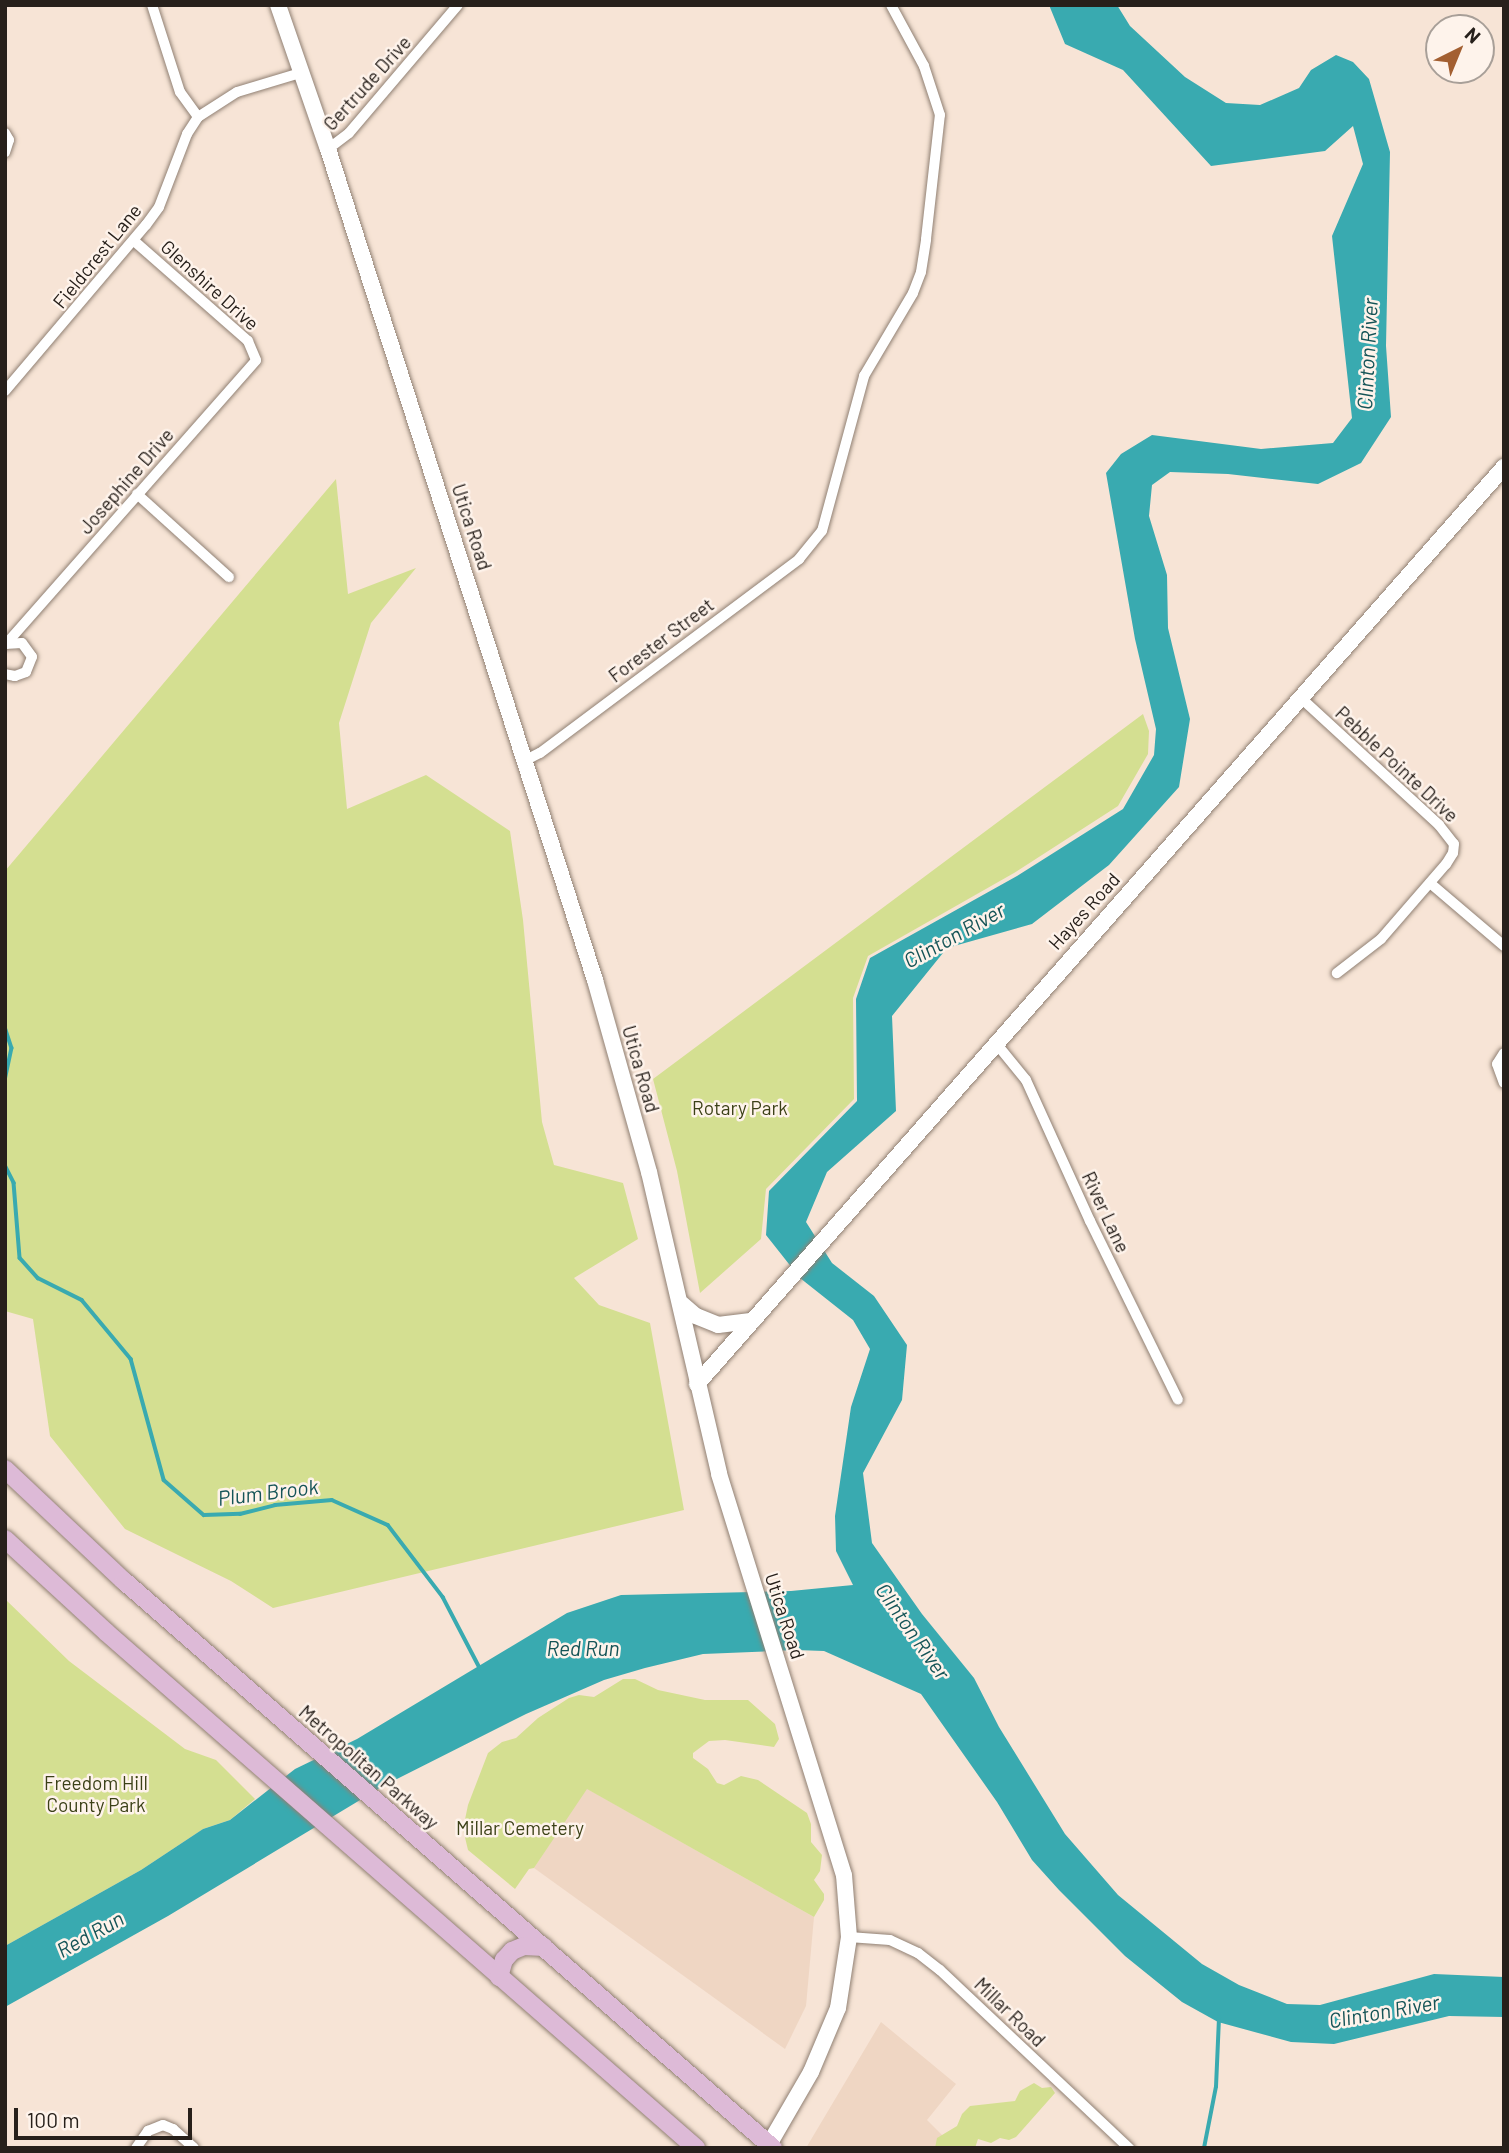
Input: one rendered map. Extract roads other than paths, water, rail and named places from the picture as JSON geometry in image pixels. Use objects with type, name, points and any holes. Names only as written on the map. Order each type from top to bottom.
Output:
[{"type":"main road","name":"Metropolitan Parkway","points":[[5,1469],[124,1581],[769,2146]]},
{"type":"main road","points":[[5,1539],[696,2148]]},
{"type":"main road","points":[[499,1977],[504,1960],[512,1951],[524,1946],[544,1947]]},
{"type":"street","points":[[152,5],[180,92],[198,117]]},
{"type":"street","name":"Utica Road","points":[[278,5],[328,149],[595,979],[682,1304],[697,1384],[749,1573],[844,1875],[849,1937],[844,1981],[828,2036],[769,2146]]},
{"type":"street","name":"Gertrude Drive","points":[[328,149],[349,133],[458,5]]},
{"type":"street","name":"Forester Street","points":[[524,761],[540,753],[788,567],[815,543],[822,531],[863,376],[913,293],[921,272],[926,239],[940,115],[924,66],[891,5]]},
{"type":"street","name":"Fieldcrest Lane","points":[[7,386],[134,241],[159,207],[187,134],[198,117],[237,92],[300,73]]},
{"type":"street","points":[[5,133],[9,140],[5,152]]},
{"type":"street","name":"Glenshire Drive","points":[[134,241],[248,341],[256,360]]},
{"type":"street","name":"Josephine Drive","points":[[6,644],[256,360]]},
{"type":"street","name":"Hayes Road","points":[[697,1384],[855,1206],[995,1042],[1504,467]]},
{"type":"street","points":[[137,494],[229,577]]},
{"type":"street","points":[[5,674],[21,675],[30,668],[32,657],[23,626]]},
{"type":"street","name":"Josephine Drive","points":[[6,644],[17,642],[27,647]]},
{"type":"street","name":"Pebble Pointe Drive","points":[[1301,698],[1451,839],[1453,853],[1381,939],[1337,973]]},
{"type":"street","points":[[1430,883],[1504,946]]},
{"type":"street","name":"River Lane","points":[[995,1042],[1026,1080],[1090,1221],[1178,1400]]},
{"type":"street","points":[[1504,1053],[1498,1060],[1497,1070],[1504,1083]]},
{"type":"street","points":[[682,1304],[696,1316],[718,1325],[753,1321]]},
{"type":"street","name":"Millar Road","points":[[849,1937],[890,1940],[918,1954],[940,1970],[1129,2148]]},
{"type":"street","points":[[136,2148],[148,2132],[163,2126],[173,2129],[194,2148]]},
{"type":"water","points":[[1049,5],[1117,5],[1130,26],[1185,77],[1226,103],[1260,105],[1299,88],[1311,70],[1336,55],[1353,62],[1369,79],[1390,152],[1386,346],[1391,417],[1361,463],[1318,484],[1228,474],[1170,472],[1152,485],[1149,516],[1167,575],[1168,628],[1190,719],[1179,787],[1109,865],[1032,924],[947,948],[892,1016],[896,1111],[827,1172],[806,1222],[832,1263],[874,1296],[907,1345],[902,1400],[863,1473],[872,1543],[922,1614],[974,1678],[999,1727],[1065,1834],[1118,1895],[1202,1964],[1239,1985],[1287,2004],[1320,2005],[1434,1974],[1504,1977],[1504,2017],[1449,2016],[1334,2044],[1291,2042],[1218,2022],[1182,2002],[1125,1956],[1059,1890],[1032,1860],[997,1802],[921,1694],[824,1651],[796,1650],[703,1654],[604,1680],[526,1714],[385,1785],[168,1916],[5,2007],[5,1946],[141,1870],[203,1829],[230,1820],[295,1769],[357,1739],[567,1613],[621,1595],[791,1591],[853,1585],[836,1551],[835,1516],[851,1407],[870,1349],[853,1320],[800,1278],[766,1235],[769,1191],[857,1101],[856,999],[870,958],[1017,876],[1123,809],[1154,755],[1156,729],[1135,639],[1106,473],[1121,454],[1152,435],[1261,449],[1333,443],[1352,418],[1332,236],[1363,164],[1353,126],[1325,151],[1211,166],[1123,70],[1065,44]]},
{"type":"waterway","name":"Plum Brook","points":[[5,1027],[12,1048],[5,1081]]},
{"type":"waterway","name":"Plum Brook","points":[[5,1165],[14,1183],[20,1258],[38,1278],[82,1300],[131,1359],[164,1480],[204,1515],[240,1514],[275,1505],[332,1500],[388,1525],[443,1597],[480,1668]]},
{"type":"waterway","points":[[1204,2148],[1216,2087],[1219,2018]]},
{"type":"water label","name":"Clinton River","points":[[1367,354]]},
{"type":"water label","name":"Clinton River","points":[[954,935]]},
{"type":"water label","name":"Clinton River","points":[[913,1631]]},
{"type":"water label","name":"Red Run","points":[[583,1648]]},
{"type":"water label","name":"Red Run","points":[[90,1934]]},
{"type":"water label","name":"Clinton River","points":[[1384,2011]]},
{"type":"park label","name":"Rotary Park","points":[[740,1108]]},
{"type":"park label","name":"Freedom Hill County Park","points":[[96,1794]]},
{"type":"park label","name":"Millar Cemetery","points":[[520,1828]]}]
